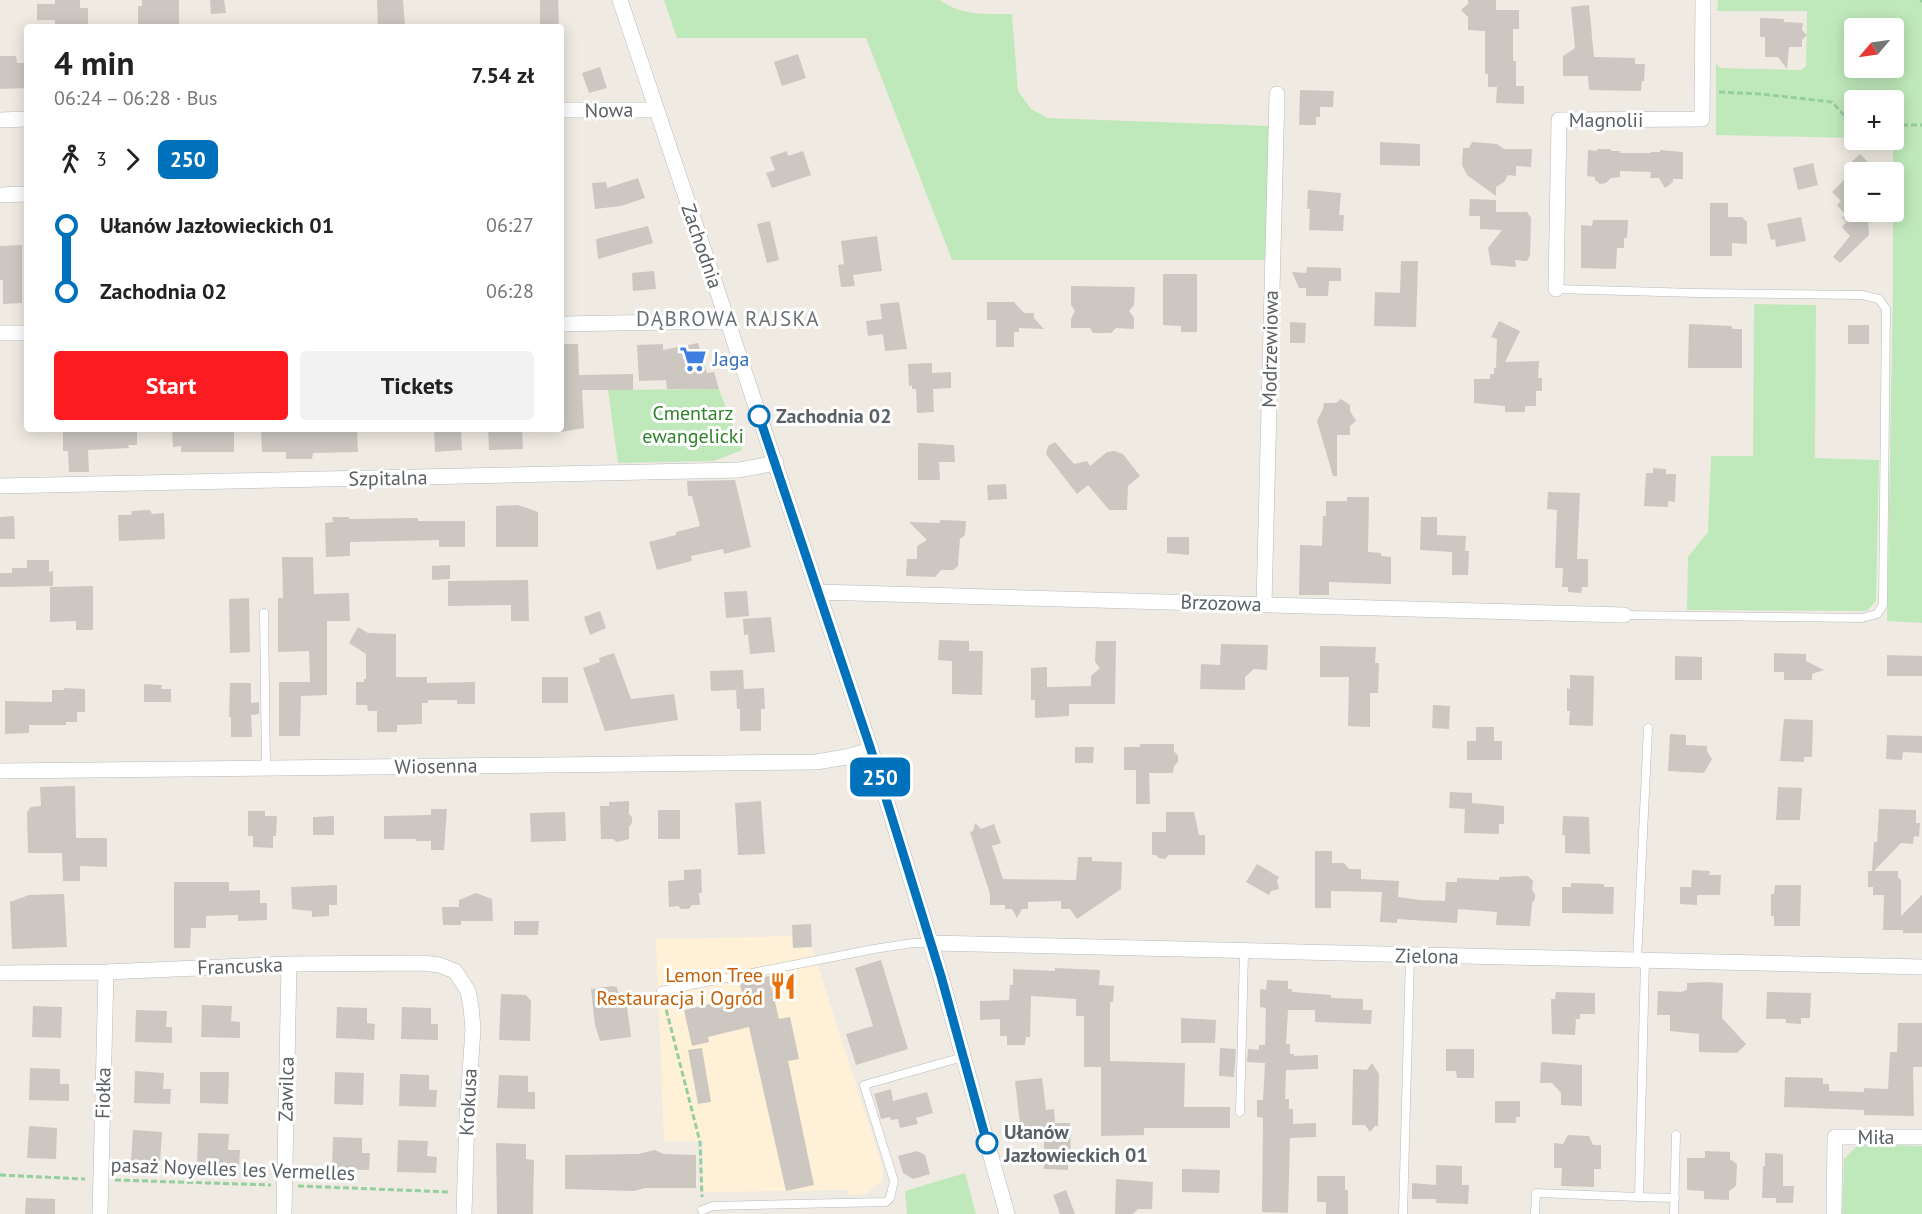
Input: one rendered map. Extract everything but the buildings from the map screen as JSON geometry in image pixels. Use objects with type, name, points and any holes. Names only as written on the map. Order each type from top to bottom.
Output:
[{"type":"street","name":"Zachodnia","points":[[620,0],[871,750],[931,943],[1007,1214]]},
{"type":"street","name":"Magnolii","points":[[1556,289],[1559,120],[1702,119],[1703,0]]},
{"type":"street","name":"Modrzewiowa","points":[[1263,604],[1277,94]]},
{"type":"street","name":"Nowa","points":[[564,110],[656,110]]},
{"type":"street","points":[[0,120],[24,119]]},
{"type":"street","points":[[0,195],[24,194]]},
{"type":"street","points":[[564,324],[727,321]]},
{"type":"street","points":[[0,333],[24,333]]},
{"type":"street","name":"Szpitalna","points":[[0,486],[739,470],[776,462]]},
{"type":"street","name":"Brzozowa","points":[[819,592],[1624,615]]},
{"type":"street","name":"Wiosenna","points":[[0,771],[816,762],[871,750]]},
{"type":"street","name":"Zielona","points":[[931,943],[1922,967]]},
{"type":"street","name":"Francuska","points":[[0,973],[106,972],[289,964],[423,963],[440,965],[455,971],[468,991]]},
{"type":"street","name":"Zawilca","points":[[284,1214],[289,964]]},
{"type":"street","name":"Fiołka","points":[[100,1214],[106,972]]},
{"type":"street","name":"Krokusa","points":[[464,1214],[473,1029],[468,991]]},
{"type":"street","name":"Miła","points":[[1834,1214],[1835,1137],[1922,1137]]},
{"type":"lane","points":[[1556,289],[1862,295],[1879,299],[1886,309],[1883,605],[1877,614],[1862,618],[1624,615]]},
{"type":"lane","points":[[264,613],[266,768]]},
{"type":"lane","points":[[1639,1197],[1641,961],[1648,728]]},
{"type":"lane","points":[[661,991],[874,949],[913,943],[931,943]]},
{"type":"lane","points":[[1240,1112],[1244,952]]},
{"type":"lane","points":[[1403,1214],[1410,956]]},
{"type":"lane","points":[[702,1210],[713,1206],[885,1202],[890,1198],[894,1181],[864,1085],[963,1057]]},
{"type":"lane","points":[[1674,1214],[1676,1135]]},
{"type":"lane","points":[[1535,1214],[1536,1193],[1675,1198]]},
{"type":"path","points":[[1702,92],[1761,94],[1832,102],[1844,115]]},
{"type":"path","points":[[1904,125],[1922,124]]},
{"type":"path","points":[[661,991],[700,1142],[702,1197],[720,1207]]},
{"type":"path","name":"pasaż Noyelles les Vermelles","points":[[0,1175],[464,1193]]},
{"type":"shaded area","points":[[811,934],[812,947],[882,1166],[881,1182],[866,1194],[849,1195],[849,1190],[703,1192],[703,1141],[664,1141],[656,939]]},
{"type":"green space","points":[[664,0],[940,0],[965,11],[1012,14],[1018,91],[1031,109],[1047,118],[1270,126],[1265,260],[952,260],[866,38],[677,38]]},
{"type":"green space","points":[[1718,0],[1922,0],[1922,623],[1887,621],[1893,222],[1904,222],[1904,162],[1893,162],[1893,150],[1904,150],[1904,90],[1844,90],[1844,138],[1716,135],[1716,63],[1720,68],[1801,70],[1806,66],[1807,11],[1717,11]]},
{"type":"green space","points":[[1754,304],[1816,305],[1815,458],[1879,460],[1876,601],[1867,611],[1687,610],[1688,557],[1708,532],[1711,456],[1753,456]]},
{"type":"green space","name":"Cmentarz ewangelicki","points":[[719,389],[742,450],[714,461],[618,463],[608,390]]},
{"type":"green space","points":[[1859,1144],[1922,1146],[1922,1214],[1842,1214],[1844,1159]]},
{"type":"green space","points":[[965,1173],[976,1214],[907,1214],[905,1191]]},
{"type":"bus line","name":"250","points":[[759,416],[871,750],[941,976],[987,1143]]},
{"type":"place","name":"Jaga","points":[[693,359]]},
{"type":"place","name":"Zachodnia 02","points":[[759,416]]},
{"type":"place","name":"Lemon Tree Restauracja i Ogród","points":[[783,986]]},
{"type":"place","name":"Ułanów Jazłowieckich 01","points":[[987,1143]]},
{"type":"district","name":"DĄBROWA RAJSKA","points":[[728,318]]}]
